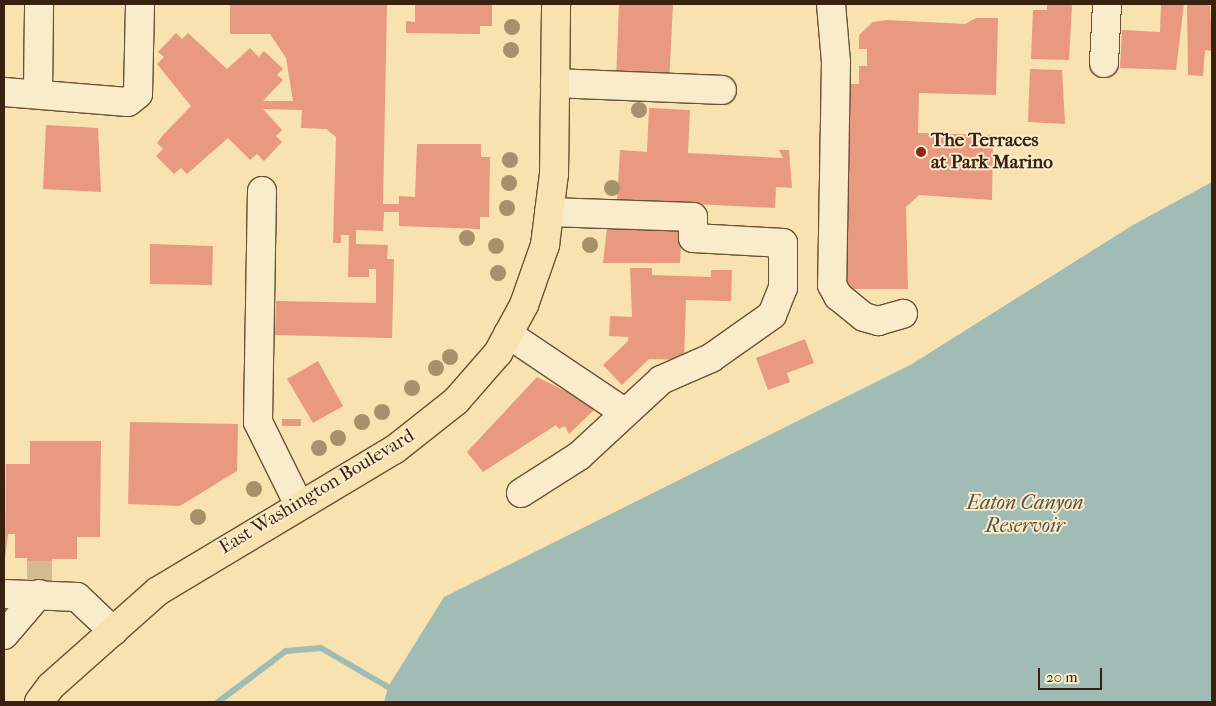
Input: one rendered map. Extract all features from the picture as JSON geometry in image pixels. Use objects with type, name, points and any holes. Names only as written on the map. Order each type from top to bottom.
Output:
[{"type":"main road","name":"East Washington Boulevard","points":[[39,702],[158,591],[299,505],[394,450],[456,402],[508,334],[524,305],[545,245],[549,212],[556,83],[556,4]]},
{"type":"street","points":[[38,92],[39,4]]},
{"type":"street","points":[[4,92],[38,92],[128,102],[138,94],[140,4]]},
{"type":"street","points":[[831,4],[836,62],[832,285],[838,296],[864,317],[878,321],[903,314]]},
{"type":"street","points":[[1104,62],[1107,4]]},
{"type":"street","points":[[556,83],[722,90]]},
{"type":"street","points":[[262,191],[258,422],[299,505]]},
{"type":"street","points":[[521,494],[578,456],[660,380],[710,358],[772,315],[783,288],[783,243],[693,238],[694,218],[549,212]]},
{"type":"street","points":[[508,334],[624,412]]},
{"type":"street","points":[[4,594],[39,582]]},
{"type":"street","points":[[4,634],[39,582]]},
{"type":"street","points":[[4,589],[39,582],[77,597],[113,631]]},
{"type":"water","name":"Eaton Canyon Reservoir","points":[[1212,182],[1212,702],[384,702],[388,687],[444,597],[912,364],[1133,225]]},
{"type":"building","points":[[230,4],[387,4],[383,204],[399,204],[399,196],[415,197],[417,144],[481,144],[481,157],[490,157],[489,217],[480,217],[480,229],[399,226],[399,212],[384,212],[383,231],[356,230],[356,244],[388,245],[387,259],[394,259],[392,338],[275,335],[276,301],[376,303],[376,269],[369,269],[369,277],[348,277],[349,235],[341,235],[341,243],[333,243],[336,137],[326,129],[301,128],[302,110],[263,109],[282,130],[276,136],[282,142],[264,161],[257,154],[250,160],[228,138],[187,174],[181,168],[174,174],[156,156],[163,149],[157,143],[191,106],[157,64],[164,57],[158,52],[176,33],[182,39],[188,33],[227,69],[250,48],[259,57],[264,51],[283,69],[277,75],[283,80],[263,101],[293,101],[286,58],[270,34],[230,34]]},
{"type":"building","points":[[415,4],[492,4],[492,26],[480,26],[480,34],[406,33],[406,21],[415,22]]},
{"type":"building","points":[[619,4],[673,4],[669,84],[616,81]]},
{"type":"building","points":[[1047,4],[1072,4],[1069,60],[1031,59],[1033,10],[1047,10]]},
{"type":"building","points":[[1161,4],[1184,4],[1176,70],[1120,68],[1122,30],[1160,32]]},
{"type":"building","points":[[1187,4],[1210,4],[1212,51],[1205,50],[1203,76],[1188,75]]},
{"type":"building","name":"The Terraces at Park Marino","points":[[976,18],[998,18],[996,95],[919,93],[918,133],[993,135],[992,200],[919,195],[906,207],[908,289],[844,289],[847,97],[849,84],[859,84],[859,66],[867,66],[867,49],[859,49],[859,35],[873,22],[887,20],[965,24]]},
{"type":"building","points":[[1030,69],[1062,70],[1065,124],[1028,122]]},
{"type":"building","points":[[649,108],[690,110],[688,153],[783,158],[779,150],[789,150],[792,188],[776,187],[775,208],[617,200],[620,150],[647,152]]},
{"type":"building","points":[[46,125],[98,128],[101,192],[43,189]]},
{"type":"building","points":[[608,219],[643,220],[643,231],[652,225],[682,226],[680,263],[603,263]]},
{"type":"building","points":[[150,244],[213,246],[212,285],[150,284]]},
{"type":"building","points":[[630,268],[652,268],[652,275],[711,277],[711,270],[732,270],[731,301],[686,300],[684,360],[649,359],[622,385],[603,365],[628,341],[628,337],[609,336],[610,316],[632,317]]},
{"type":"building","points":[[805,339],[814,363],[787,373],[790,382],[768,390],[756,358]]},
{"type":"building","points":[[318,361],[343,406],[313,423],[287,379]]},
{"type":"building","points":[[537,377],[597,407],[569,434],[565,426],[559,429],[556,425],[483,472],[467,452]]},
{"type":"building","points":[[282,419],[301,419],[301,426],[282,426]]},
{"type":"building","points":[[130,422],[238,424],[237,471],[180,506],[128,504]]},
{"type":"building","points":[[30,441],[101,441],[100,537],[77,537],[77,559],[52,559],[52,586],[27,586],[27,558],[15,558],[15,534],[8,534],[5,558],[6,464],[30,464]]},
{"type":"waterway","points":[[218,702],[286,651],[321,648],[388,687]]},
{"type":"tunnel","points":[[27,575],[52,575]]},
{"type":"place","name":"The Terraces at Park Marino","points":[[921,152]]}]
